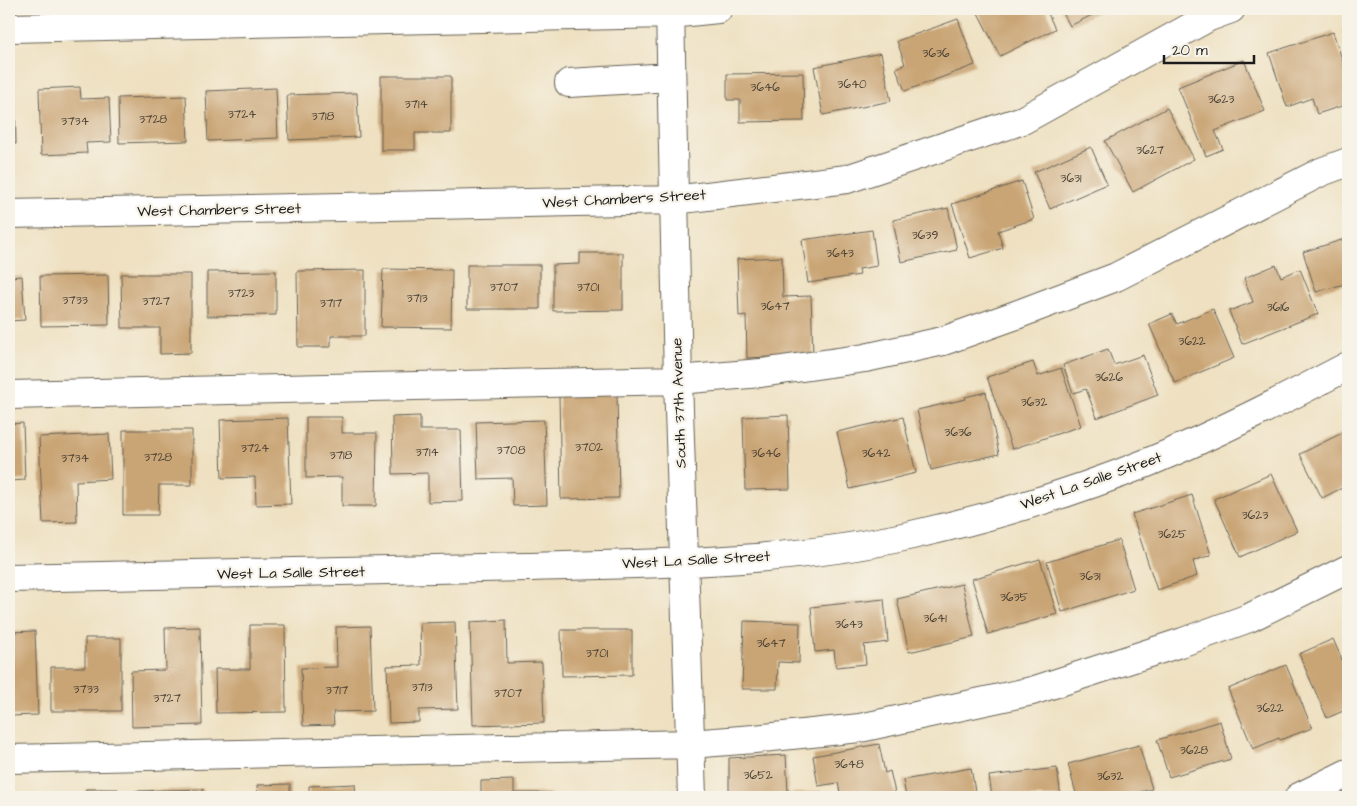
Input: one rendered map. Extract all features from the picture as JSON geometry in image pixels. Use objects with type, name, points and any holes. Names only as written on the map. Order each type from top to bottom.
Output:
[{"type":"street","points":[[9,28],[670,12],[718,9]]},
{"type":"street","name":"West Chambers Street","points":[[9,214],[674,200],[847,179],[1022,120],[1209,16],[1230,9]]},
{"type":"street","name":"South 37th Avenue","points":[[670,12],[678,380],[692,797]]},
{"type":"street","points":[[569,83],[672,77]]},
{"type":"street","points":[[9,395],[678,380],[761,373],[865,358],[943,340],[1116,277],[1192,240],[1321,172],[1348,162]]},
{"type":"street","name":"West La Salle Street","points":[[9,578],[684,563],[813,552],[909,536],[982,518],[1078,489],[1150,462],[1230,426],[1348,366]]},
{"type":"street","points":[[9,759],[690,744],[860,728],[1032,691],[1183,642],[1249,618],[1348,569]]},
{"type":"street","points":[[1299,797],[1348,773]]},
{"type":"building","points":[[976,9],[1046,9],[1055,29],[1000,56]]},
{"type":"building","points":[[1061,9],[1104,9],[1070,26]]},
{"type":"building","points":[[958,19],[975,65],[905,91],[896,68],[905,64],[897,41]]},
{"type":"building","points":[[1348,27],[1348,50],[1347,50],[1343,28]]},
{"type":"building","points":[[1333,32],[1348,77],[1348,104],[1317,114],[1312,98],[1287,107],[1269,53]]},
{"type":"building","points":[[881,53],[891,101],[823,115],[814,67]]},
{"type":"building","points":[[1244,60],[1265,111],[1215,131],[1223,149],[1206,156],[1178,87]]},
{"type":"building","points":[[803,73],[804,121],[740,122],[740,100],[727,100],[727,74]]},
{"type":"building","points":[[381,76],[451,76],[451,133],[415,133],[415,150],[381,150]]},
{"type":"building","points":[[80,87],[81,99],[109,98],[111,142],[86,143],[87,153],[41,155],[39,89]]},
{"type":"building","points":[[276,88],[278,138],[208,141],[206,91]]},
{"type":"building","points":[[357,93],[359,137],[289,140],[287,95]]},
{"type":"building","points":[[186,96],[188,141],[119,143],[118,98]]},
{"type":"building","points":[[9,100],[15,100],[16,144],[9,144]]},
{"type":"building","points":[[1167,108],[1194,159],[1133,192],[1105,141]]},
{"type":"building","points":[[1091,147],[1107,184],[1050,209],[1034,172]]},
{"type":"building","points":[[1022,181],[1034,219],[998,231],[1003,248],[970,258],[952,204]]},
{"type":"building","points":[[948,208],[957,250],[901,262],[893,220]]},
{"type":"building","points":[[872,230],[877,266],[859,269],[860,275],[808,283],[802,240]]},
{"type":"building","points":[[1348,238],[1348,283],[1316,292],[1303,252]]},
{"type":"building","points":[[580,253],[623,253],[623,310],[553,311],[553,265],[580,264]]},
{"type":"building","points":[[782,257],[783,297],[811,296],[813,355],[747,358],[746,315],[739,316],[737,259]]},
{"type":"building","points":[[467,265],[540,265],[540,309],[467,309]]},
{"type":"building","points":[[1276,265],[1281,277],[1300,269],[1318,314],[1242,344],[1229,311],[1253,302],[1244,278]]},
{"type":"building","points":[[383,269],[452,270],[451,328],[381,327]]},
{"type":"building","points":[[365,270],[365,336],[331,336],[331,347],[298,347],[297,271]]},
{"type":"building","points":[[276,271],[276,315],[207,316],[207,272]]},
{"type":"building","points":[[121,274],[191,274],[191,353],[160,354],[160,328],[122,328]]},
{"type":"building","points":[[108,275],[109,325],[41,326],[40,276]]},
{"type":"building","points":[[22,276],[25,320],[9,321],[9,277]]},
{"type":"building","points":[[1213,309],[1234,358],[1175,383],[1149,324],[1172,314],[1177,324]]},
{"type":"building","points":[[1108,349],[1114,365],[1143,355],[1158,395],[1097,418],[1086,389],[1073,393],[1063,365]]},
{"type":"building","points":[[1033,362],[1038,376],[1061,368],[1081,426],[1012,449],[987,377]]},
{"type":"building","points":[[986,392],[999,454],[931,470],[917,410],[966,399],[965,397]]},
{"type":"building","points":[[617,394],[619,498],[561,499],[559,395]]},
{"type":"building","points":[[788,415],[790,489],[745,490],[743,417]]},
{"type":"building","points":[[420,416],[420,430],[461,430],[463,501],[428,502],[428,473],[393,474],[392,417]]},
{"type":"building","points":[[306,417],[342,417],[342,433],[377,433],[376,506],[342,506],[342,477],[306,478]]},
{"type":"building","points":[[903,417],[916,473],[850,489],[837,432]]},
{"type":"building","points":[[288,418],[291,504],[256,505],[255,477],[222,478],[220,420]]},
{"type":"building","points":[[544,420],[547,505],[513,506],[512,478],[478,479],[476,422]]},
{"type":"building","points":[[23,423],[25,480],[9,481],[9,424]]},
{"type":"building","points":[[123,430],[192,430],[192,485],[159,485],[158,515],[123,515]]},
{"type":"building","points":[[1344,432],[1348,441],[1348,485],[1322,498],[1300,454]]},
{"type":"building","points":[[109,434],[111,479],[76,481],[77,522],[43,523],[39,437]]},
{"type":"building","points":[[1271,474],[1297,531],[1240,557],[1214,499]]},
{"type":"building","points":[[1192,495],[1211,555],[1193,561],[1197,576],[1157,590],[1132,514]]},
{"type":"building","points":[[1119,540],[1134,589],[1062,612],[1047,562]]},
{"type":"building","points":[[1040,559],[1057,614],[988,634],[972,579]]},
{"type":"building","points":[[962,584],[974,637],[909,652],[897,599]]},
{"type":"building","points":[[884,599],[888,642],[864,645],[866,664],[836,667],[834,650],[815,652],[811,607]]},
{"type":"building","points":[[506,620],[507,663],[542,662],[544,723],[473,725],[470,622]]},
{"type":"building","points":[[744,621],[800,623],[799,663],[778,662],[777,689],[742,689]]},
{"type":"building","points":[[455,622],[458,709],[419,710],[419,722],[389,723],[387,666],[421,665],[420,623]]},
{"type":"building","points":[[250,625],[285,625],[286,712],[216,713],[215,669],[250,669]]},
{"type":"building","points":[[370,626],[373,711],[333,712],[334,725],[303,726],[301,668],[337,667],[336,627]]},
{"type":"building","points":[[200,627],[202,725],[132,727],[131,671],[166,670],[165,628]]},
{"type":"building","points":[[561,630],[632,630],[632,675],[562,676]]},
{"type":"building","points":[[35,631],[38,715],[9,716],[9,632]]},
{"type":"building","points":[[85,638],[121,638],[121,711],[51,711],[51,667],[85,667]]},
{"type":"building","points":[[1333,639],[1344,664],[1348,663],[1348,709],[1327,718],[1299,654]]},
{"type":"building","points":[[1286,665],[1312,728],[1280,740],[1279,738],[1253,749],[1228,689]]},
{"type":"building","points":[[1220,721],[1231,759],[1169,777],[1157,740]]},
{"type":"building","points":[[879,744],[885,773],[890,771],[896,797],[841,797],[838,783],[818,786],[813,756]]},
{"type":"building","points":[[1139,745],[1152,789],[1120,797],[1077,797],[1068,764]]},
{"type":"building","points":[[786,755],[788,793],[821,792],[821,797],[729,797],[729,758]]},
{"type":"building","points":[[971,768],[976,797],[906,797],[903,780]]},
{"type":"building","points":[[1057,768],[1061,797],[992,797],[989,776]]},
{"type":"building","points":[[514,780],[514,793],[551,793],[552,797],[481,797],[481,781]]},
{"type":"building","points":[[290,784],[290,797],[258,797],[257,785]]},
{"type":"building","points":[[355,784],[356,797],[309,797],[309,786]]},
{"type":"building","points":[[86,789],[118,789],[118,797],[86,797]]},
{"type":"building","points":[[203,789],[203,797],[134,797],[134,791]]}]
